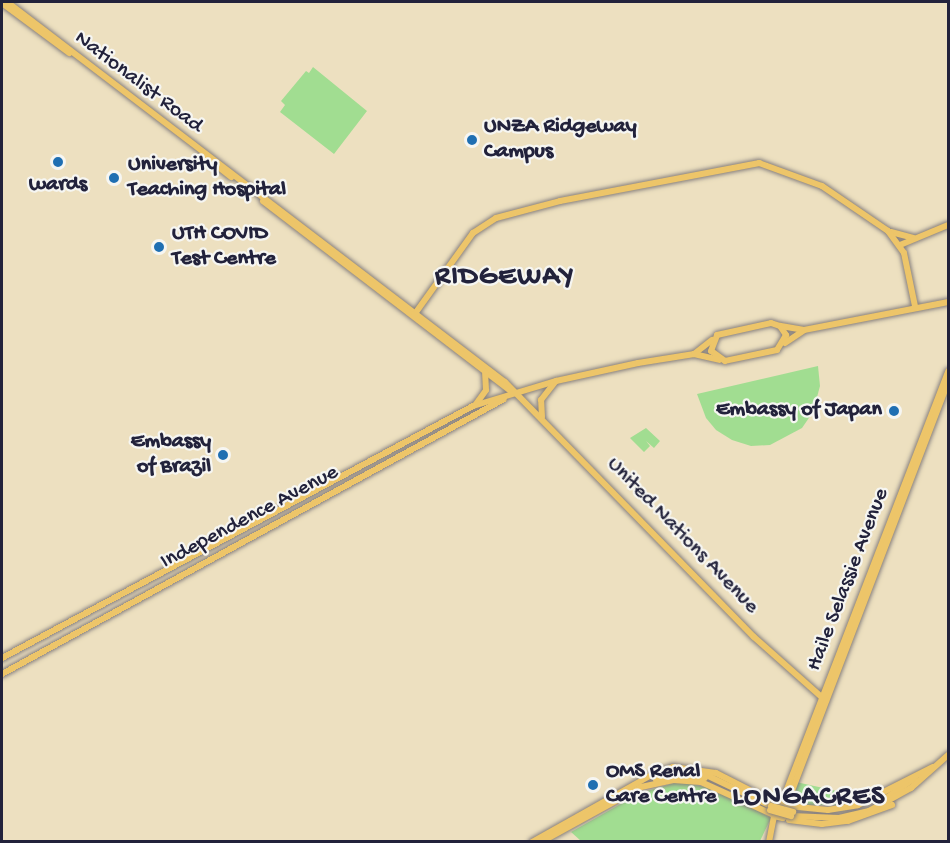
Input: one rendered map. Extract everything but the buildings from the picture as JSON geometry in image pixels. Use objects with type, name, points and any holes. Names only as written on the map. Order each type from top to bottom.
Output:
[{"type":"main road","name":"Nationalist Road","points":[[7,2],[515,393]]},
{"type":"main road","name":"Nationalist Road","points":[[2,3],[414,314],[485,373],[515,393]]},
{"type":"main road","points":[[414,314],[473,233],[496,218],[729,166],[769,165],[822,186],[888,231],[900,245],[915,306]]},
{"type":"main road","points":[[900,245],[948,225]]},
{"type":"main road","points":[[888,231],[913,238]]},
{"type":"main road","name":"Independence Avenue","points":[[694,354],[723,333],[771,323],[804,330],[948,301]]},
{"type":"main road","points":[[780,326],[786,335],[782,346]]},
{"type":"main road","name":"Independence Avenue","points":[[2,658],[93,607],[473,406],[556,381],[694,354],[719,360],[782,346],[804,330]]},
{"type":"main road","points":[[713,339],[711,351],[719,360]]},
{"type":"main road","name":"Haile Selassie Avenue","points":[[824,700],[948,371]]},
{"type":"main road","points":[[473,406],[486,390],[485,373]]},
{"type":"main road","points":[[542,418],[541,400],[556,381]]},
{"type":"main road","name":"Haile Selassie Avenue","points":[[784,803],[948,383]]},
{"type":"main road","name":"Independence Avenue","points":[[2,674],[515,393]]},
{"type":"main road","name":"United Nations Avenue","points":[[515,393],[754,637],[824,700]]},
{"type":"main road","points":[[360,466],[367,476]]},
{"type":"main road","points":[[93,607],[99,620]]},
{"type":"main road","points":[[24,645],[30,658]]},
{"type":"main road","points":[[645,778],[696,771],[775,814],[839,818],[869,811],[898,797],[948,755]]},
{"type":"main road","points":[[532,842],[665,769],[690,767],[716,773],[771,801],[828,810],[858,806],[934,767]]},
{"type":"main road","points":[[541,842],[663,777],[696,775],[775,814],[828,823],[873,814],[907,795],[934,767]]},
{"type":"main road","points":[[775,814],[789,813],[784,803]]},
{"type":"main road","points":[[770,838],[775,814],[773,806],[784,803]]},
{"type":"green space","points":[[313,67],[367,111],[334,154],[280,112],[285,105],[281,101],[306,71],[309,73]]},
{"type":"green space","points":[[818,366],[820,386],[813,412],[802,428],[770,445],[751,446],[732,440],[716,430],[706,418],[697,394]]},
{"type":"green space","points":[[646,428],[660,441],[654,448],[646,441],[650,446],[644,452],[630,438]]},
{"type":"green space","points":[[678,782],[717,789],[771,818],[760,841],[581,841],[571,832],[640,793]]},
{"type":"green space","points":[[796,782],[837,791],[840,805],[793,805],[790,801]]},
{"type":"place","name":"UNZA Ridgeway Campus","points":[[472,140]]},
{"type":"place","name":"wards","points":[[58,162]]},
{"type":"place","name":"University Teaching Hospital","points":[[114,178]]},
{"type":"place","name":"UTH COVID Test Centre","points":[[159,247]]},
{"type":"place","name":"Embassy of Japan","points":[[894,411]]},
{"type":"place","name":"Embassy of Brazil","points":[[223,455]]},
{"type":"place","name":"OMS Renal Care Centre","points":[[593,785]]},
{"type":"district","name":"RIDGEWAY","points":[[505,278]]},
{"type":"district","name":"LONGACRES","points":[[809,798]]}]
